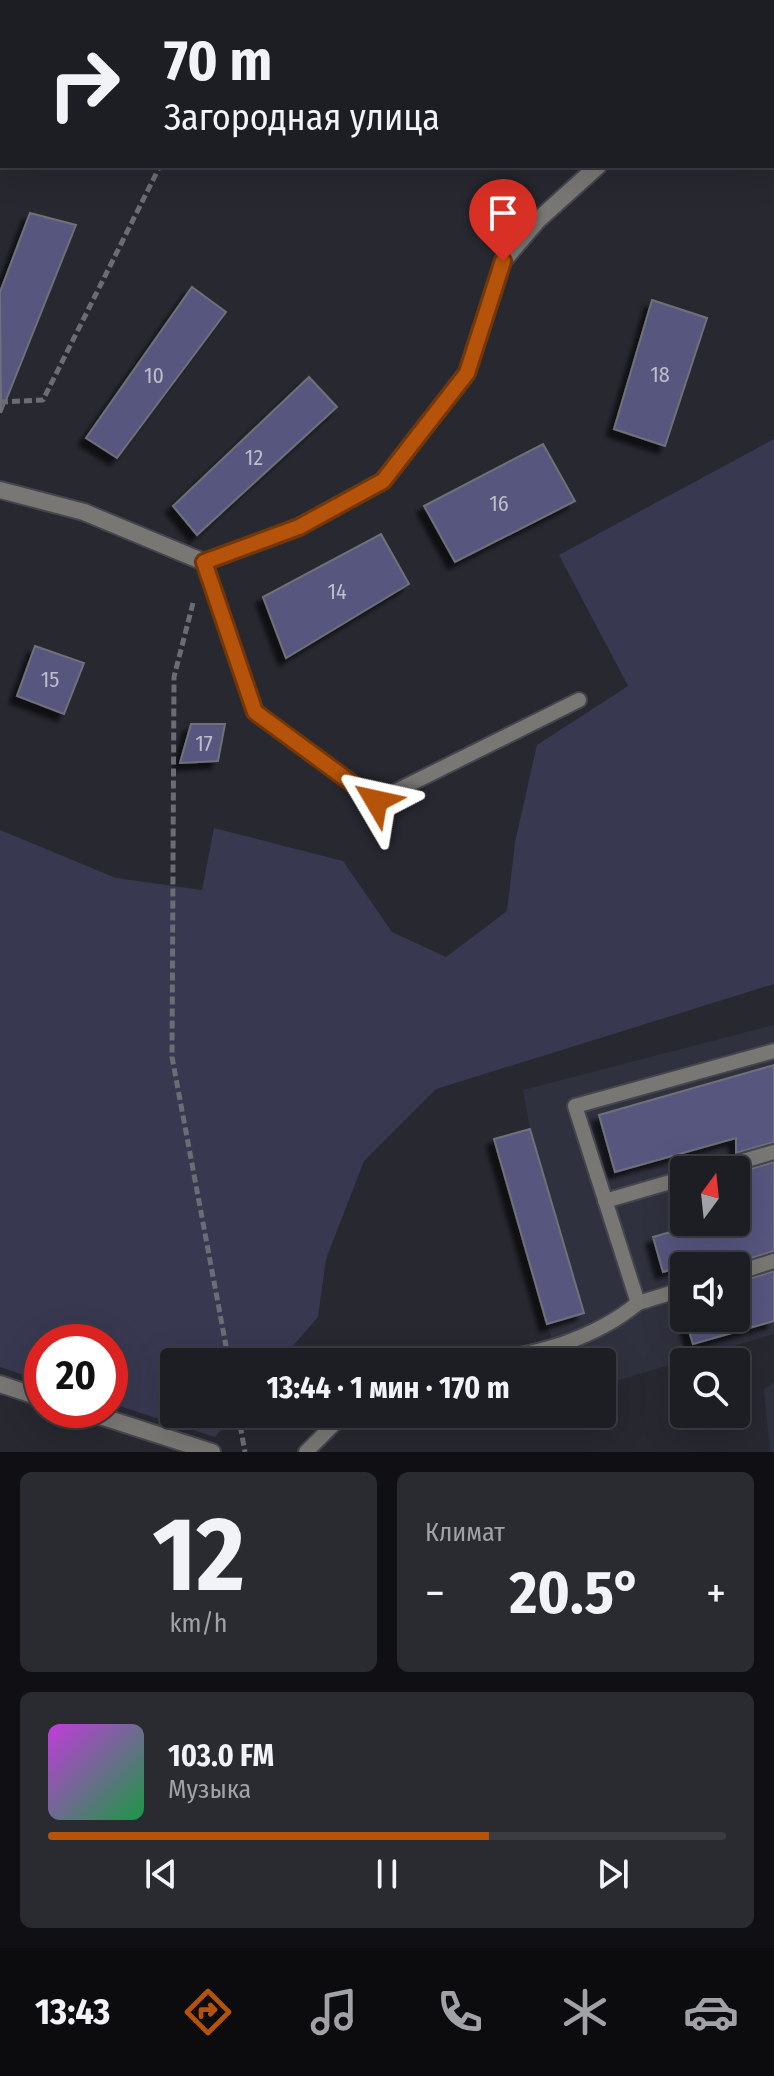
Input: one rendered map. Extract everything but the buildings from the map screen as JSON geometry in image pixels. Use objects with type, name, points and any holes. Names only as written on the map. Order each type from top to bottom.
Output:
[{"type":"street","points":[[0,490],[84,512],[204,562],[299,527],[383,481],[467,373],[503,261],[538,220],[596,168]]},
{"type":"street","points":[[0,1384],[24,1392]]},
{"type":"street","points":[[128,1425],[212,1452]]},
{"type":"lane","points":[[204,562],[255,712],[376,801],[579,700]]},
{"type":"lane","points":[[638,1303],[575,1106],[774,1051]]},
{"type":"lane","points":[[750,1159],[774,1152]]},
{"type":"lane","points":[[605,1201],[670,1182]]},
{"type":"lane","points":[[750,1269],[774,1261]]},
{"type":"lane","points":[[550,1348],[610,1326],[638,1303],[670,1293]]},
{"type":"lane","points":[[306,1452],[330,1428]]},
{"type":"path","points":[[0,402],[43,400],[159,168]]},
{"type":"path","points":[[204,562],[174,677],[172,1057],[226,1348]]},
{"type":"path","points":[[241,1428],[245,1452]]},
{"type":"shaded area","points":[[774,439],[774,984],[436,1089],[364,1161],[326,1259],[318,1317],[291,1348],[160,1348],[160,1419],[128,1409],[128,1324],[24,1324],[24,1375],[0,1367],[0,830],[116,878],[202,890],[214,828],[343,861],[392,932],[446,957],[507,911],[515,842],[537,745],[628,686],[559,555]]},
{"type":"shaded area","points":[[774,1025],[774,1334],[727,1348],[670,1348],[670,1365],[616,1381],[616,1348],[554,1348],[494,1139],[530,1129],[523,1090]]},
{"type":"shaded area","points":[[774,1383],[774,1452],[770,1452],[764,1389]]},
{"type":"shaded area","points":[[187,1428],[223,1428],[215,1437]]},
{"type":"route","points":[[376,801],[255,712],[204,562],[299,527],[383,481],[467,373],[503,261]]}]
